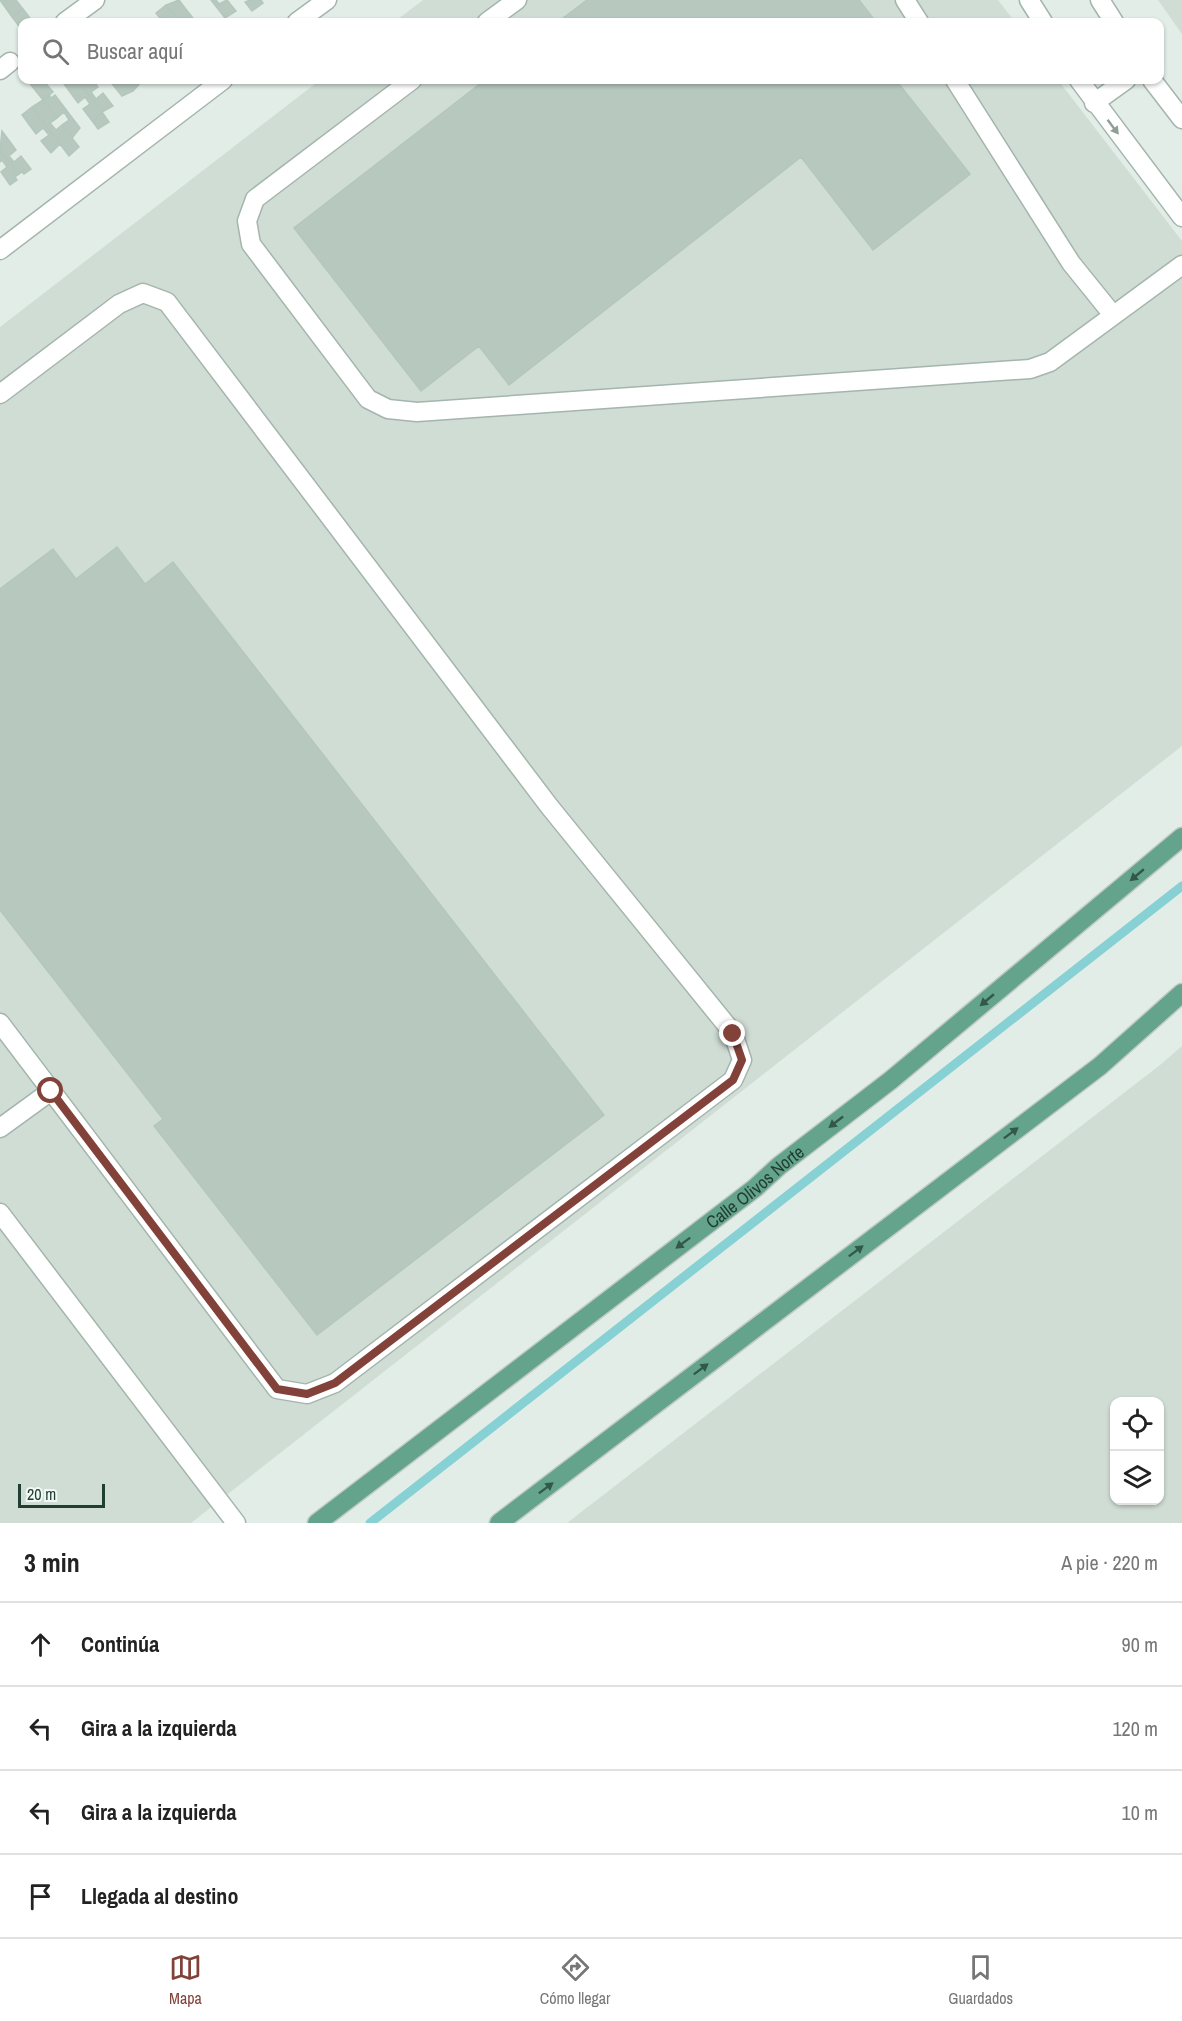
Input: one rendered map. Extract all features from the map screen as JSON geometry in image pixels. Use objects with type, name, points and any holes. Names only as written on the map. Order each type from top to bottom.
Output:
[{"type":"main road","name":"Calle Olivos Norte","points":[[316,1523],[755,1188],[779,1166],[891,1080],[1182,837]]},
{"type":"main road","points":[[499,1523],[1090,1073],[1182,993]]},
{"type":"street","points":[[70,18],[95,0]]},
{"type":"street","points":[[302,18],[327,0]]},
{"type":"street","points":[[492,18],[517,0]]},
{"type":"street","points":[[905,0],[916,18]]},
{"type":"street","points":[[1029,0],[1040,18]]},
{"type":"street","points":[[1100,0],[1111,18]]},
{"type":"street","points":[[0,250],[218,84]]},
{"type":"street","points":[[407,84],[255,199],[247,221],[251,244],[368,399],[388,409],[428,411],[1030,369],[1050,362],[1182,265]]},
{"type":"street","points":[[958,84],[1071,263],[1113,315]]},
{"type":"street","points":[[1082,84],[1182,217]]},
{"type":"street","points":[[1094,103],[1120,84]]},
{"type":"street","points":[[1155,84],[1182,119]]},
{"type":"street","points":[[0,394],[119,304],[143,293],[167,302],[549,806],[733,1034],[742,1060],[733,1080],[335,1383],[307,1394],[277,1389],[0,1023]]},
{"type":"street","points":[[0,1128],[51,1091]]},
{"type":"street","points":[[0,1213],[236,1523]]},
{"type":"shaded area","points":[[423,0],[998,0],[1012,18],[399,18]]},
{"type":"shaded area","points":[[1158,0],[1182,0],[1182,34]]},
{"type":"shaded area","points":[[315,84],[1061,84],[1182,241],[1182,746],[191,1523],[0,1523],[0,327]]},
{"type":"shaded area","points":[[1182,1046],[1182,1523],[567,1523],[1160,1065]]},
{"type":"building","points":[[0,0],[16,0],[23,9],[12,17]]},
{"type":"building","points":[[179,0],[193,18],[177,18],[166,5]]},
{"type":"building","points":[[211,0],[216,0],[219,4],[227,0],[236,11],[225,18]]},
{"type":"building","points":[[261,0],[263,3],[252,11],[245,2]]},
{"type":"building","points":[[587,0],[859,0],[873,18],[563,18]]},
{"type":"building","points":[[166,5],[177,18],[160,18],[156,13]]},
{"type":"building","points":[[23,9],[30,18],[18,18],[18,25],[12,17]]},
{"type":"building","points":[[30,84],[46,84],[53,92],[43,100]]},
{"type":"building","points":[[64,84],[80,84],[102,112],[93,122],[83,109],[90,104],[85,97],[78,103]]},
{"type":"building","points":[[80,84],[96,84],[98,87],[91,92],[96,99],[103,93],[113,106],[102,112]]},
{"type":"building","points":[[112,84],[128,84],[133,91],[122,96]]},
{"type":"building","points":[[128,84],[139,84],[133,91]]},
{"type":"building","points":[[480,84],[899,84],[970,174],[873,250],[801,157],[509,385],[479,346],[421,391],[294,228]]},
{"type":"building","points":[[49,95],[51,98],[55,95],[80,128],[72,138],[62,125],[69,120],[64,112],[57,118],[43,100]]},
{"type":"building","points":[[43,100],[57,118],[50,123],[56,130],[62,125],[79,147],[69,156],[32,107]]},
{"type":"building","points":[[32,107],[60,144],[51,153],[41,141],[49,135],[43,128],[36,134],[22,115]]},
{"type":"building","points":[[102,112],[109,122],[98,129],[93,122]]},
{"type":"building","points":[[2,131],[16,150],[9,156],[14,162],[21,156],[31,169],[24,174],[22,172],[19,174],[0,150]]},
{"type":"building","points":[[0,150],[19,174],[15,177],[17,180],[10,185],[1,172],[7,167],[2,160],[0,162]]},
{"type":"building","points":[[117,547],[145,584],[173,562],[604,1115],[317,1335],[154,1126],[163,1119],[0,910],[0,589],[53,549],[76,579]]},
{"type":"waterway","points":[[370,1523],[1182,886]]},
{"type":"route","points":[[51,1091],[277,1389],[307,1394],[335,1383],[733,1080],[742,1060],[733,1034]]}]
